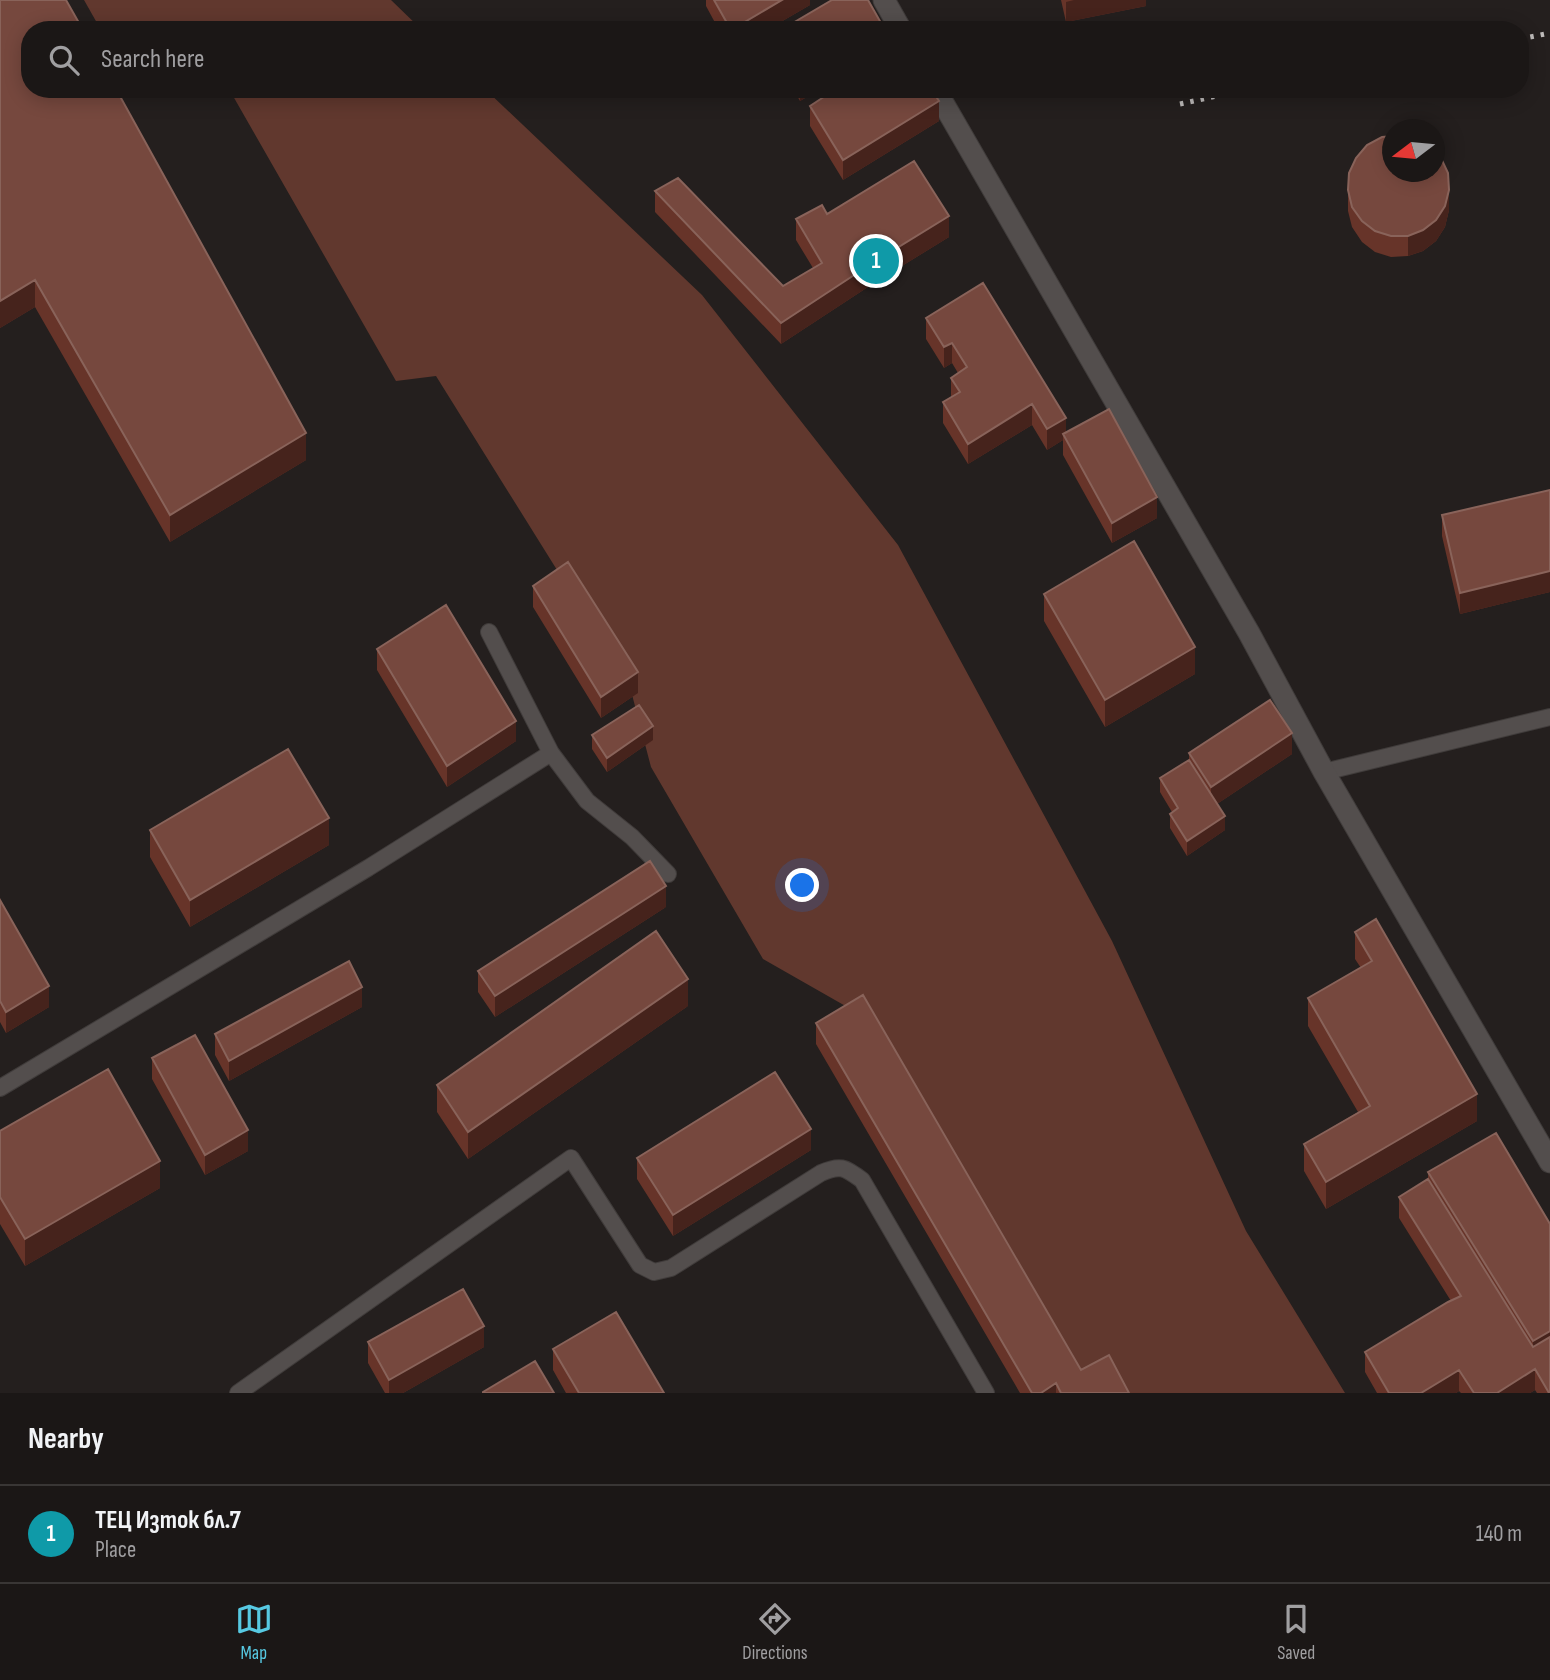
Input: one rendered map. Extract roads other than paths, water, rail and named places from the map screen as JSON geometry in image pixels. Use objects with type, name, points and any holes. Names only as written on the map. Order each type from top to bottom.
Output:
[{"type":"street","points":[[884,0],[896,21]]},
{"type":"street","points":[[940,98],[1249,633],[1324,772],[1550,1162]]},
{"type":"lane","points":[[489,632],[551,753],[587,801],[632,837],[668,874]]},
{"type":"lane","points":[[1324,772],[1550,718]]},
{"type":"lane","points":[[0,1088],[368,867],[551,753]]},
{"type":"lane","points":[[239,1393],[571,1158],[640,1265],[654,1272],[671,1268],[821,1173],[834,1167],[847,1170],[862,1180],[986,1393]]},
{"type":"railway","points":[[1529,37],[1550,33]]},
{"type":"railway","points":[[1180,104],[1208,98]]},
{"type":"place","name":"ТЕЦ Изток бл.7","points":[[876,261]]}]
